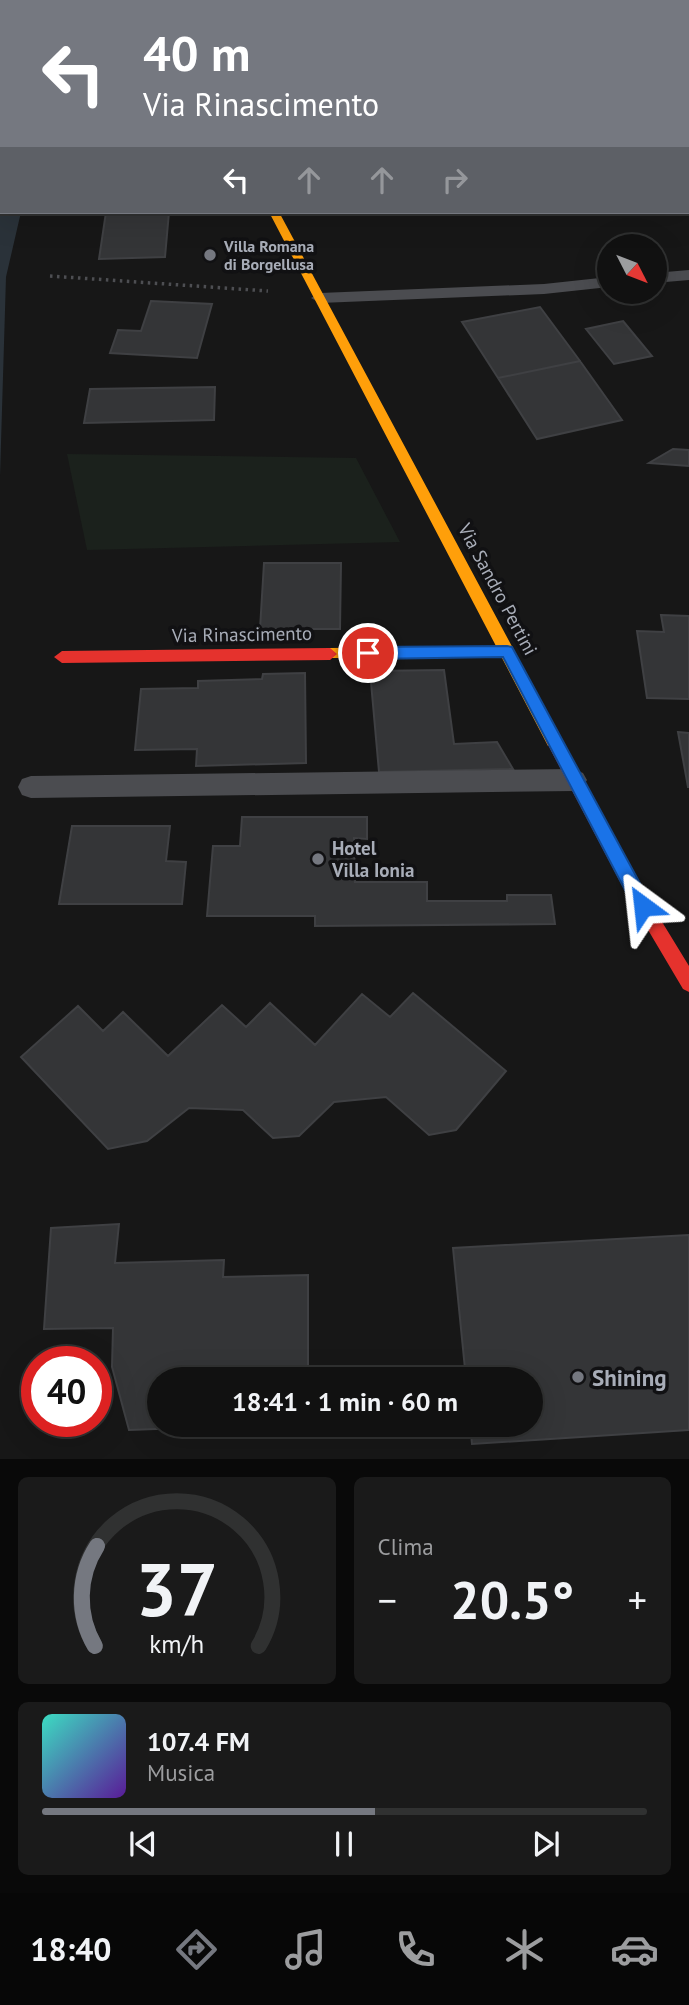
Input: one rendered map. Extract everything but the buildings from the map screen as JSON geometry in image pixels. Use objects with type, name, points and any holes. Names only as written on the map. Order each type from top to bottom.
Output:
[{"type":"street","name":"Via Sandro Pertini","points":[[275,214],[631,886],[689,983]]},
{"type":"street","name":"Via Rinascimento","points":[[62,657],[507,652]]},
{"type":"lane","points":[[667,277],[689,275]]},
{"type":"lane","points":[[319,296],[544,289],[597,283]]},
{"type":"lane","points":[[31,787],[574,780]]},
{"type":"path","points":[[50,276],[319,296]]},
{"type":"shaded area","points":[[0,214],[21,214],[6,277],[0,476]]},
{"type":"shaded area","points":[[67,454],[356,458],[400,542],[87,550]]},
{"type":"traffic: slow","points":[[275,214],[554,741]]},
{"type":"traffic: slow","points":[[330,654],[507,652]]},
{"type":"traffic: jam","points":[[62,657],[330,654]]},
{"type":"traffic: jam","points":[[554,741],[631,886],[689,983]]},
{"type":"place","name":"Villa Romana di Borgellusa","points":[[210,255]]},
{"type":"place","name":"Hotel Villa Ionia","points":[[318,859]]},
{"type":"place","name":"Shining","points":[[578,1377]]},
{"type":"route","points":[[368,653],[507,652],[643,906]]}]
